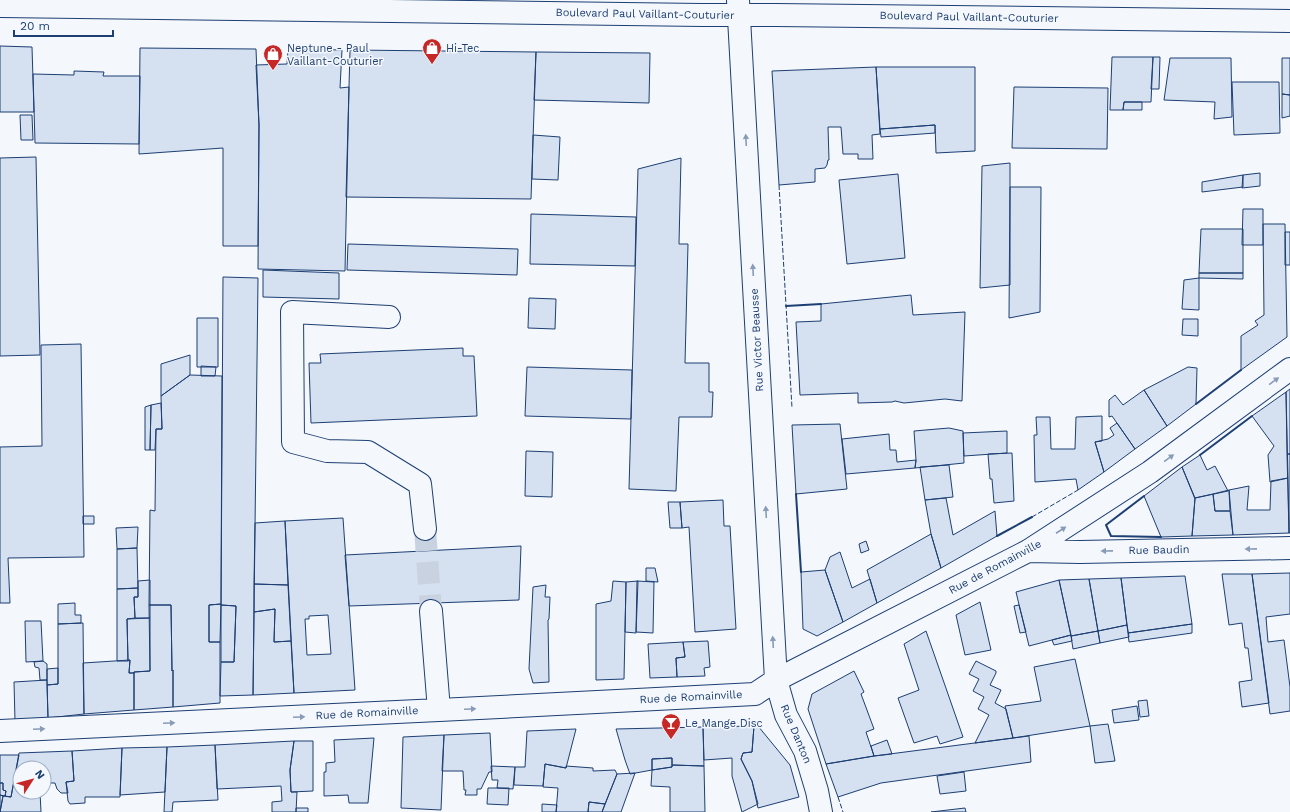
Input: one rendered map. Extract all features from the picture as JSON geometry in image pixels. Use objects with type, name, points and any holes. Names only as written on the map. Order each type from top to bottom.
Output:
[{"type":"street","name":"Boulevard Paul Vaillant-Couturier","points":[[0,6],[738,8],[1290,21]]},
{"type":"street","name":"Rue Victor Beausse","points":[[738,8],[776,680]]},
{"type":"street","points":[[389,317],[292,312],[293,442],[327,451],[368,452],[420,484],[425,529]]},
{"type":"street","name":"Rue de Romainville","points":[[0,731],[755,694],[776,680],[1028,551],[1150,472],[1290,369]]},
{"type":"street","name":"Rue Baudin","points":[[1028,551],[1080,552],[1290,548]]},
{"type":"street","points":[[431,611],[439,710]]},
{"type":"street","name":"Rue Danton","points":[[776,680],[786,715],[805,751],[817,791],[820,812]]},
{"type":"building","points":[[0,46],[32,47],[34,112],[0,112]]},
{"type":"building","points":[[140,48],[256,49],[259,125],[258,246],[223,246],[223,148],[139,154]]},
{"type":"building","points":[[288,49],[342,50],[340,88],[349,87],[345,271],[258,269],[259,125],[256,65],[287,64]]},
{"type":"building","points":[[350,50],[536,52],[531,199],[346,197]]},
{"type":"building","points":[[536,52],[650,53],[649,103],[534,100]]},
{"type":"building","points":[[1112,57],[1153,57],[1151,102],[1124,102],[1123,110],[1110,110]]},
{"type":"building","points":[[1153,57],[1160,57],[1159,89],[1151,89]]},
{"type":"building","points":[[1170,58],[1231,58],[1232,117],[1214,119],[1215,102],[1164,100]]},
{"type":"building","points":[[1282,58],[1290,58],[1290,95],[1282,94]]},
{"type":"building","points":[[876,67],[880,134],[872,135],[873,159],[858,159],[858,154],[843,154],[841,127],[828,127],[829,160],[825,168],[815,169],[815,182],[779,185],[772,71]]},
{"type":"building","points":[[876,67],[975,67],[975,151],[936,153],[935,125],[880,129]]},
{"type":"building","points":[[74,71],[104,72],[103,76],[140,76],[139,144],[35,143],[33,74],[74,75]]},
{"type":"building","points":[[1232,82],[1279,82],[1280,133],[1234,135]]},
{"type":"building","points":[[1014,87],[1108,88],[1107,149],[1012,148]]},
{"type":"building","points":[[1282,94],[1290,95],[1290,116],[1282,118]]},
{"type":"building","points":[[1124,102],[1142,102],[1142,110],[1123,110]]},
{"type":"building","points":[[20,115],[32,115],[33,140],[21,140]]},
{"type":"building","points":[[935,125],[935,133],[881,137],[880,129]]},
{"type":"building","points":[[533,135],[560,137],[558,180],[532,179]]},
{"type":"building","points":[[36,157],[40,355],[0,356],[0,158]]},
{"type":"building","points":[[681,158],[679,244],[688,244],[685,363],[709,363],[709,392],[713,392],[712,417],[679,417],[676,491],[629,489],[638,169]]},
{"type":"building","points":[[1010,163],[1010,285],[980,288],[982,166]]},
{"type":"building","points":[[1260,173],[1260,186],[1242,188],[1243,175]]},
{"type":"building","points":[[898,174],[905,258],[847,264],[839,180]]},
{"type":"building","points":[[1243,175],[1243,187],[1202,192],[1202,182]]},
{"type":"building","points":[[1010,187],[1041,187],[1040,312],[1009,318]]},
{"type":"building","points":[[1243,209],[1263,209],[1263,245],[1242,245]]},
{"type":"building","points":[[531,214],[636,217],[635,266],[530,264]]},
{"type":"building","points":[[1263,224],[1285,224],[1287,337],[1241,370],[1241,336],[1258,325],[1255,321],[1264,315]]},
{"type":"building","points":[[1201,229],[1243,229],[1243,273],[1199,273]]},
{"type":"building","points":[[1285,232],[1290,232],[1290,265],[1285,265]]},
{"type":"building","points":[[348,244],[518,249],[517,275],[347,270]]},
{"type":"building","points":[[263,270],[339,273],[339,299],[263,297]]},
{"type":"building","points":[[1199,273],[1243,273],[1243,279],[1199,278]]},
{"type":"building","points":[[223,277],[258,278],[253,695],[220,696],[221,662],[234,662],[236,606],[221,605]]},
{"type":"building","points":[[1199,278],[1199,310],[1182,309],[1184,280]]},
{"type":"building","points":[[911,295],[913,315],[965,312],[962,401],[945,399],[904,403],[895,401],[858,403],[858,393],[800,395],[796,322],[821,321],[821,304]]},
{"type":"building","points":[[529,298],[556,299],[555,329],[528,328]]},
{"type":"building","points":[[197,318],[218,318],[218,367],[197,367]]},
{"type":"building","points":[[1183,319],[1198,319],[1198,336],[1182,335]]},
{"type":"building","points":[[81,344],[84,557],[8,558],[10,603],[0,603],[0,447],[42,446],[41,345]]},
{"type":"building","points":[[463,348],[463,356],[474,356],[477,416],[311,423],[309,363],[321,363],[320,354]]},
{"type":"building","points":[[190,355],[190,375],[161,396],[161,364]]},
{"type":"building","points":[[201,366],[216,367],[215,376],[201,376]]},
{"type":"building","points":[[527,367],[632,370],[631,419],[525,416]]},
{"type":"building","points":[[1188,367],[1197,368],[1196,404],[1167,426],[1144,390]]},
{"type":"building","points":[[190,375],[222,376],[221,604],[209,605],[209,642],[220,642],[220,703],[173,707],[171,605],[149,605],[150,510],[155,511],[156,429],[162,429],[161,396]]},
{"type":"building","points":[[1290,389],[1290,454],[1287,454],[1286,392]]},
{"type":"building","points":[[1144,390],[1167,426],[1135,449],[1112,416],[1109,417],[1109,400],[1115,395],[1123,405]]},
{"type":"building","points":[[1286,392],[1288,478],[1270,482],[1268,455],[1274,446],[1252,416]]},
{"type":"building","points":[[161,403],[162,429],[156,429],[155,450],[150,450],[151,405]]},
{"type":"building","points":[[151,405],[150,450],[145,450],[145,407]]},
{"type":"building","points":[[1102,416],[1102,441],[1095,442],[1104,472],[1078,490],[1076,479],[1035,482],[1034,435],[1037,435],[1036,417],[1050,417],[1051,449],[1075,449],[1076,417]]},
{"type":"building","points":[[1117,423],[1135,449],[1104,472],[1095,442],[1108,439],[1114,435],[1110,428]]},
{"type":"building","points":[[840,424],[847,489],[796,494],[792,425]]},
{"type":"building","points":[[949,428],[963,431],[964,463],[915,468],[916,460],[914,431]]},
{"type":"building","points":[[1007,431],[1007,453],[964,456],[963,433]]},
{"type":"building","points":[[889,434],[890,450],[896,450],[897,462],[916,460],[915,468],[846,474],[842,439]]},
{"type":"building","points":[[526,451],[553,452],[552,497],[525,496]]},
{"type":"building","points":[[1012,453],[1014,501],[994,503],[988,454]]},
{"type":"building","points":[[1287,454],[1290,454],[1290,533],[1289,533]]},
{"type":"building","points":[[1200,455],[1207,470],[1215,466],[1228,491],[1195,498],[1182,467]]},
{"type":"building","points":[[949,465],[953,497],[925,500],[920,467]]},
{"type":"building","points":[[1182,467],[1195,499],[1192,536],[1161,537],[1144,496]]},
{"type":"building","points":[[1288,478],[1289,533],[1233,535],[1229,490],[1249,486],[1247,510],[1270,510],[1271,481]]},
{"type":"building","points":[[1229,490],[1230,511],[1215,511],[1213,494]]},
{"type":"building","points":[[1213,494],[1215,511],[1230,511],[1233,535],[1192,536],[1195,498]]},
{"type":"building","points":[[946,498],[953,535],[995,511],[997,536],[941,568],[931,534],[925,500]]},
{"type":"building","points":[[723,500],[724,526],[730,526],[736,629],[695,632],[689,527],[682,528],[680,502]]},
{"type":"building","points":[[668,502],[680,502],[682,528],[670,528]]},
{"type":"building","points":[[83,516],[94,516],[94,524],[83,524]]},
{"type":"building","points":[[343,518],[355,690],[294,693],[285,521]],"holes":[[[328,615],[331,654],[307,655],[305,619],[309,619],[309,616]]]},
{"type":"building","points":[[285,521],[288,585],[254,584],[255,523]]},
{"type":"building","points":[[138,527],[137,548],[117,549],[116,528]]},
{"type":"building","points":[[931,534],[941,568],[877,603],[867,570]]},
{"type":"building","points":[[866,541],[869,550],[861,553],[859,544]]},
{"type":"building","points":[[521,546],[519,600],[349,606],[345,555]]},
{"type":"building","points":[[137,548],[138,588],[117,589],[117,549]]},
{"type":"building","points":[[840,552],[852,588],[870,579],[877,603],[843,622],[825,570],[830,557]]},
{"type":"building","points":[[646,568],[655,568],[658,582],[646,581]]},
{"type":"building","points":[[825,570],[843,622],[817,636],[803,629],[801,572]]},
{"type":"building","points":[[1290,573],[1290,614],[1266,617],[1268,642],[1284,640],[1290,687],[1290,711],[1270,714],[1252,574]]},
{"type":"building","points":[[1222,574],[1252,574],[1269,703],[1242,707],[1239,682],[1252,680],[1248,648],[1245,648],[1242,623],[1229,625]]},
{"type":"building","points":[[1185,576],[1192,624],[1128,633],[1121,578]]},
{"type":"building","points":[[1121,578],[1127,625],[1098,631],[1089,579]]},
{"type":"building","points":[[1089,579],[1098,631],[1071,636],[1059,580]]},
{"type":"building","points":[[150,580],[150,618],[135,618],[134,597],[138,597],[138,581]]},
{"type":"building","points":[[1059,580],[1071,635],[1029,646],[1016,592]]},
{"type":"building","points":[[613,581],[626,582],[624,679],[596,680],[596,604],[611,601]]},
{"type":"building","points":[[637,581],[654,582],[653,633],[636,632]]},
{"type":"building","points":[[638,581],[636,633],[625,632],[626,582]]},
{"type":"building","points":[[254,584],[288,585],[291,641],[274,642],[275,609],[254,612]]},
{"type":"building","points":[[546,585],[545,597],[550,597],[548,620],[549,682],[533,683],[529,669],[533,587]]},
{"type":"building","points":[[138,588],[138,597],[134,597],[135,618],[127,619],[128,661],[117,661],[117,589]]},
{"type":"building","points":[[980,602],[991,650],[965,655],[956,615]]},
{"type":"building","points":[[75,603],[75,615],[81,615],[81,623],[58,624],[58,604]]},
{"type":"building","points":[[221,604],[220,642],[209,642],[209,605]]},
{"type":"building","points":[[149,605],[171,605],[173,707],[134,710],[134,672],[150,671]]},
{"type":"building","points":[[221,605],[236,606],[234,662],[221,662]]},
{"type":"building","points":[[1019,605],[1026,632],[1020,633],[1014,606]]},
{"type":"building","points":[[275,609],[274,642],[291,641],[294,693],[253,695],[254,612]]},
{"type":"building","points":[[150,618],[150,671],[129,673],[130,660],[128,661],[127,619]]},
{"type":"building","points":[[25,621],[41,621],[43,661],[26,662]]},
{"type":"building","points":[[83,623],[84,714],[48,718],[47,685],[58,684],[58,624]]},
{"type":"building","points":[[1192,624],[1192,633],[1129,642],[1128,633]]},
{"type":"building","points":[[1127,625],[1129,637],[1100,643],[1098,631]]},
{"type":"building","points":[[926,631],[963,737],[940,744],[937,736],[914,743],[898,698],[919,690],[904,644]]},
{"type":"building","points":[[1098,631],[1100,643],[1073,649],[1071,636]]},
{"type":"building","points":[[1071,635],[1072,641],[1054,645],[1052,640]]},
{"type":"building","points":[[708,641],[710,667],[704,668],[705,676],[677,677],[676,658],[685,657],[683,642]]},
{"type":"building","points":[[683,642],[685,657],[676,658],[677,677],[650,678],[648,644]]},
{"type":"building","points":[[1075,659],[1090,726],[1013,738],[1005,706],[1041,701],[1034,667]]},
{"type":"building","points":[[130,660],[129,673],[134,673],[134,710],[84,714],[83,663]]},
{"type":"building","points":[[43,661],[47,664],[47,680],[40,680],[39,668],[35,667],[34,662]]},
{"type":"building","points":[[976,661],[996,671],[990,685],[1001,690],[995,703],[1006,709],[1013,738],[975,743],[989,715],[978,709],[984,697],[973,691],[979,679],[969,674]]},
{"type":"building","points":[[58,668],[58,684],[47,685],[47,669]]},
{"type":"building","points":[[854,671],[864,692],[861,694],[874,729],[866,732],[874,756],[826,764],[808,709],[812,694]]},
{"type":"building","points":[[47,680],[48,718],[15,721],[14,682]]},
{"type":"building","points":[[1147,700],[1149,716],[1140,717],[1138,701]]},
{"type":"building","points":[[1137,706],[1139,720],[1114,723],[1112,710]]},
{"type":"building","points":[[1108,724],[1115,761],[1095,763],[1090,726]]},
{"type":"building","points":[[754,726],[758,726],[790,765],[799,797],[758,808],[752,781],[741,759],[743,753],[752,752]]},
{"type":"building","points":[[754,726],[752,752],[743,753],[741,759],[752,781],[758,804],[742,812],[732,776],[732,758],[704,760],[703,727]]},
{"type":"building","points":[[703,727],[704,766],[672,765],[672,758],[652,759],[652,770],[630,774],[616,729]]},
{"type":"building","points":[[576,729],[566,768],[545,764],[543,786],[514,785],[515,767],[525,767],[527,731]]},
{"type":"building","points":[[490,733],[492,772],[489,772],[481,789],[477,789],[477,795],[465,795],[466,790],[464,790],[463,771],[442,771],[444,735]]},
{"type":"building","points":[[444,735],[441,810],[401,808],[403,737]]},
{"type":"building","points":[[1029,736],[1031,762],[881,783],[838,797],[826,764],[874,756]]},
{"type":"building","points":[[374,738],[368,803],[349,803],[348,795],[324,796],[324,772],[326,772],[326,763],[335,762],[334,740]]},
{"type":"building","points":[[887,740],[892,754],[874,756],[871,746]]},
{"type":"building","points":[[294,741],[313,741],[313,791],[291,792],[290,770]]},
{"type":"building","points":[[294,741],[290,770],[291,792],[297,792],[296,812],[272,812],[272,802],[282,801],[281,786],[217,789],[215,745]]},
{"type":"building","points":[[215,745],[218,800],[173,802],[172,812],[164,812],[167,747]]},
{"type":"building","points":[[167,747],[165,792],[120,795],[122,748]]},
{"type":"building","points":[[122,748],[120,797],[85,797],[85,803],[70,804],[68,801],[66,782],[74,781],[72,751]]},
{"type":"building","points":[[72,751],[74,781],[66,782],[68,793],[61,793],[57,789],[55,783],[52,783],[52,760],[18,760],[19,753]]},
{"type":"building","points":[[0,755],[19,755],[18,760],[12,760],[11,797],[5,796],[6,791],[3,790],[3,783],[0,783]]},
{"type":"building","points":[[672,758],[672,767],[652,770],[652,759]]},
{"type":"building","points":[[545,764],[566,768],[566,766],[593,768],[593,771],[615,770],[617,774],[605,804],[589,802],[588,812],[556,812],[558,788],[543,787]]},
{"type":"building","points":[[672,765],[704,766],[705,812],[670,812],[670,787],[651,786],[652,770],[672,767]]},
{"type":"building","points":[[491,766],[515,767],[513,789],[497,788],[498,780],[492,780]]},
{"type":"building","points":[[964,772],[966,791],[940,794],[937,776]]},
{"type":"building","points":[[635,773],[621,812],[602,812],[617,774]]},
{"type":"building","points":[[0,783],[3,783],[3,790],[6,791],[5,796],[0,795]]},
{"type":"building","points":[[488,788],[509,788],[508,805],[487,804]]},
{"type":"building","points":[[12,792],[12,800],[40,800],[41,812],[0,812],[3,796],[11,797]]},
{"type":"building","points":[[0,795],[3,796],[0,812]]},
{"type":"building","points":[[589,802],[605,804],[602,812],[588,812]]},
{"type":"building","points":[[542,804],[557,805],[556,812],[542,812]]},
{"type":"building","points":[[296,808],[308,808],[308,812],[296,812]]},
{"type":"building","points":[[965,808],[966,812],[931,812]]},
{"type":"tunnel","points":[[425,529],[431,611]]},
{"type":"fence","points":[[779,185],[792,408]]},
{"type":"fence","points":[[1032,517],[1078,490]]},
{"type":"fence","points":[[838,797],[843,812]]},
{"type":"wall","points":[[786,306],[821,304]]},
{"type":"wall","points":[[1196,404],[1241,370]]},
{"type":"wall","points":[[1200,455],[1252,416]]},
{"type":"wall","points":[[796,494],[801,572]]},
{"type":"wall","points":[[1144,496],[1106,525],[1111,536],[1161,537]]},
{"type":"wall","points":[[997,536],[1032,517]]},
{"type":"place","name":"Hi-Tec","points":[[432,65]]},
{"type":"place","name":"Neptune - Paul Vaillant-Couturier","points":[[273,71]]},
{"type":"place","name":"Le Mange Disc","points":[[671,740]]}]
